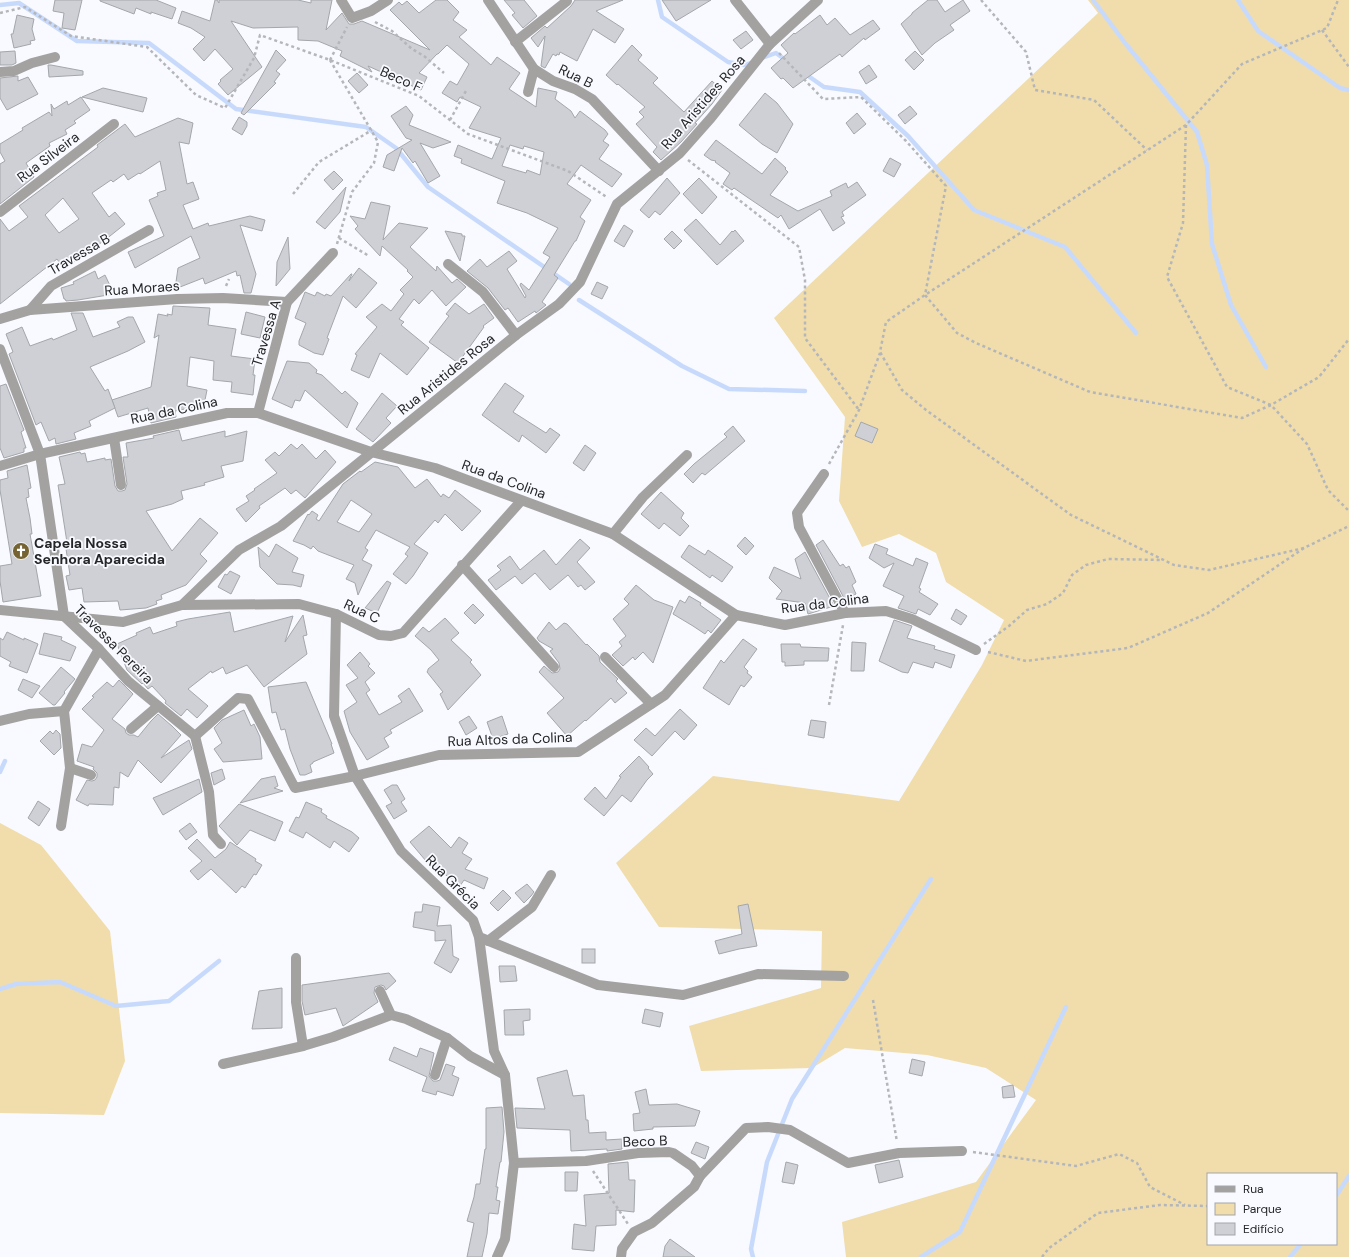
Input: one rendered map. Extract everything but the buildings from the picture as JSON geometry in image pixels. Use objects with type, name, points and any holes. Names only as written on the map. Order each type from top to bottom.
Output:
[{"type":"street","points":[[341,0],[352,18],[372,11],[388,0]]},
{"type":"street","name":"Rua B","points":[[488,0],[534,69],[553,81],[575,89],[592,99],[659,171]]},
{"type":"street","points":[[515,42],[567,1],[566,0]]},
{"type":"street","points":[[735,0],[770,44]]},
{"type":"street","name":"Rua Aristides Rosa","points":[[0,610],[123,622],[182,605],[239,550],[281,526],[516,335],[559,304],[580,282],[617,204],[680,153],[711,118],[770,44],[818,0]]},
{"type":"street","points":[[0,72],[14,71],[32,63],[54,57]]},
{"type":"street","points":[[528,92],[534,69]]},
{"type":"street","name":"Rua Silveira","points":[[0,212],[114,124]]},
{"type":"street","name":"Travessa B","points":[[30,310],[51,286],[149,230]]},
{"type":"street","name":"Travessa A","points":[[258,413],[287,302],[334,253]]},
{"type":"street","points":[[448,264],[483,292],[516,335]]},
{"type":"street","name":"Rua Moraes","points":[[0,320],[30,310],[177,299],[223,298],[287,302]]},
{"type":"street","name":"Travessa Pereira","points":[[0,349],[40,454],[64,616],[99,649],[128,681],[195,736]]},
{"type":"street","name":"Rua da Colina","points":[[0,466],[40,454],[227,413],[258,413],[371,452],[435,468],[613,534],[736,615],[785,625],[846,613],[886,611],[912,619],[976,650]]},
{"type":"street","points":[[114,438],[121,485]]},
{"type":"street","points":[[613,534],[643,497],[687,455]]},
{"type":"street","points":[[824,474],[797,514],[799,527],[846,613]]},
{"type":"street","name":"Rua C","points":[[182,605],[299,604],[336,614],[378,635],[391,636],[403,633],[521,500]]},
{"type":"street","points":[[462,565],[554,667]]},
{"type":"street","name":"Rua Grécia","points":[[336,614],[334,716],[355,776],[401,851],[473,920],[484,939],[494,1052],[505,1075],[514,1164],[505,1239],[497,1257]]},
{"type":"street","name":"Rua Altos da Colina","points":[[195,736],[238,698],[248,699],[295,788],[355,776],[439,755],[578,752],[665,695],[736,615]]},
{"type":"street","points":[[61,826],[70,768],[64,711],[99,649]]},
{"type":"street","points":[[605,657],[651,704]]},
{"type":"street","points":[[130,729],[158,706]]},
{"type":"street","points":[[0,721],[29,714],[64,711]]},
{"type":"street","points":[[195,736],[209,792],[213,835],[221,844]]},
{"type":"street","points":[[70,768],[91,775]]},
{"type":"street","points":[[484,939],[532,907],[551,875]]},
{"type":"street","points":[[484,939],[598,985],[683,995],[758,974],[844,976]]},
{"type":"street","points":[[296,958],[296,1002],[303,1046]]},
{"type":"street","points":[[380,991],[391,1015]]},
{"type":"street","points":[[222,1064],[303,1046],[333,1037],[391,1015],[406,1019],[447,1038],[470,1056],[505,1075]]},
{"type":"street","points":[[434,1075],[447,1038]]},
{"type":"street","points":[[621,1257],[622,1249],[634,1232],[652,1223],[694,1187],[700,1176],[746,1128],[768,1127],[790,1130],[848,1163],[899,1153],[962,1151]]},
{"type":"street","name":"Beco B","points":[[514,1164],[586,1160],[638,1153],[671,1152],[692,1166],[700,1176]]},
{"type":"path","points":[[981,0],[1026,52],[1035,90],[1094,100],[1147,150]]},
{"type":"path","points":[[824,474],[859,410],[880,352],[886,322],[1186,125],[1242,64],[1327,28],[1338,0]]},
{"type":"path","name":"Beco F","points":[[0,13],[25,7],[71,36],[147,47],[196,95],[225,108],[254,58],[260,35],[330,60],[419,96],[468,134],[568,171],[617,204]]},
{"type":"path","points":[[372,11],[373,21],[392,31],[412,49],[424,56],[444,73]]},
{"type":"path","points":[[334,253],[352,192],[374,163],[378,142],[330,60],[352,18]]},
{"type":"path","points":[[1322,30],[1349,67]]},
{"type":"path","points":[[770,44],[823,99],[861,97],[906,141],[946,186],[925,295]]},
{"type":"path","points":[[450,120],[467,89]]},
{"type":"path","points":[[1186,125],[1183,223],[1167,277],[1227,387],[1271,405],[1308,444],[1328,490],[1349,511]]},
{"type":"path","points":[[293,194],[319,162],[372,130]]},
{"type":"path","points":[[680,153],[799,247],[805,280],[805,338],[859,410]]},
{"type":"path","points":[[339,238],[369,256]]},
{"type":"path","points":[[925,295],[957,333],[976,343],[1090,392],[1242,418],[1271,405],[1319,377],[1349,339]]},
{"type":"path","points":[[880,352],[902,390],[926,410],[1071,515],[1174,565],[1209,570],[1304,548]]},
{"type":"path","points":[[976,650],[1026,661],[1128,648],[1208,613],[1304,548],[1349,526]]},
{"type":"path","points":[[976,650],[1009,626],[1027,610],[1047,604],[1063,593],[1072,576],[1086,565],[1108,559],[1164,560]]},
{"type":"path","points":[[829,705],[846,613]]},
{"type":"path","points":[[873,1000],[899,1153]]},
{"type":"path","points":[[962,1151],[1076,1166],[1119,1154],[1137,1163],[1150,1186],[1185,1205]]},
{"type":"path","points":[[586,1160],[634,1232]]},
{"type":"path","points":[[1042,1257],[1049,1248],[1098,1213],[1160,1205],[1207,1206]]},
{"type":"green space","points":[[1088,0],[1349,0],[1349,1257],[846,1257],[842,1222],[976,1182],[1036,1100],[986,1068],[927,1055],[845,1048],[812,1068],[701,1071],[689,1026],[821,988],[822,931],[659,927],[616,863],[713,776],[899,801],[982,665],[1004,620],[946,582],[936,553],[899,534],[862,547],[839,501],[845,417],[774,318],[1098,13]]},
{"type":"green space","points":[[0,823],[41,845],[110,931],[125,1061],[104,1115],[0,1113]]},
{"type":"waterway","points":[[658,0],[662,17],[728,62],[744,65],[752,63]]},
{"type":"waterway","points":[[1093,0],[1125,43],[1197,132],[1207,165],[1212,244],[1231,305],[1266,367]]},
{"type":"waterway","points":[[1238,0],[1258,31],[1340,88],[1349,90]]},
{"type":"waterway","points":[[0,5],[19,3],[77,41],[149,43],[236,109],[366,127],[396,148],[428,187],[569,284]]},
{"type":"waterway","points":[[762,58],[776,53],[787,61]]},
{"type":"waterway","points":[[804,73],[824,87],[860,92],[908,136],[974,210],[1065,247],[1136,333]]},
{"type":"waterway","points":[[579,300],[682,366],[729,389],[805,391]]},
{"type":"waterway","points":[[0,772],[5,761]]},
{"type":"waterway","points":[[753,1257],[751,1249],[767,1162],[792,1099],[931,879]]},
{"type":"waterway","points":[[0,989],[16,984],[60,982],[116,1006],[169,1001],[219,961]]},
{"type":"waterway","points":[[921,1257],[960,1232],[1066,1007]]},
{"type":"waterway","points":[[1337,1194],[1349,1176]]},
{"type":"waterway","points":[[1290,1257],[1300,1245]]},
{"type":"place","name":"Capela Nossa Senhora Aparecida","points":[[21,551]]}]
